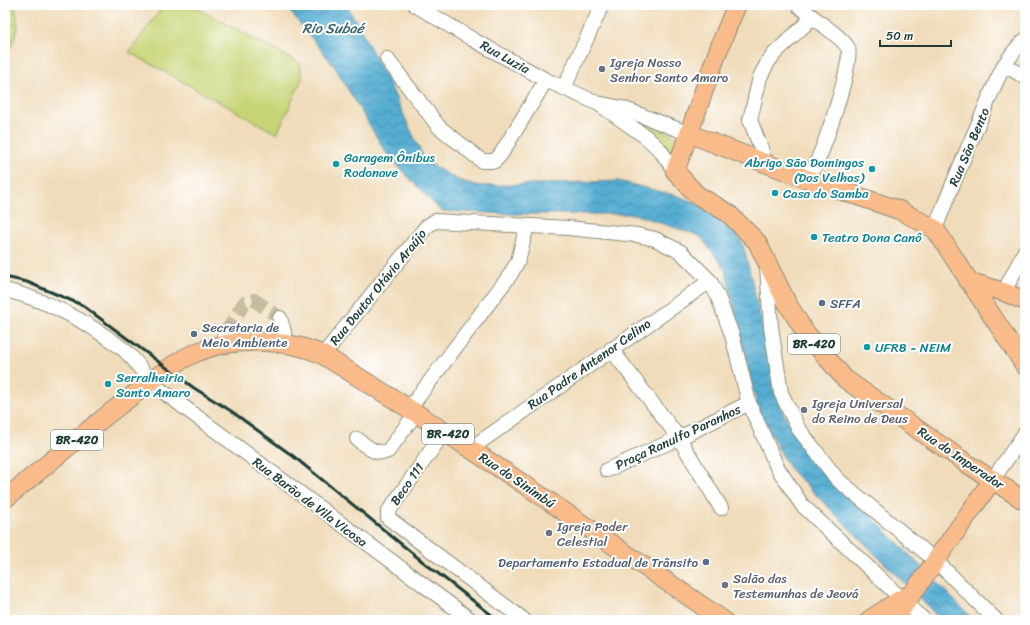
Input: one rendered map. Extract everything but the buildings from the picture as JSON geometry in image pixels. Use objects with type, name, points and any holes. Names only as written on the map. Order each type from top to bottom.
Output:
[{"type":"main road","points":[[675,171],[690,134],[724,32],[737,5]]},
{"type":"main road","points":[[690,134],[804,178],[899,210],[935,229],[1025,366]]},
{"type":"main road","name":"Rua do Imperador","points":[[675,171],[697,195],[737,221],[756,242],[804,332],[845,379],[966,463],[1025,501]]},
{"type":"main road","points":[[968,281],[1004,292],[1025,301]]},
{"type":"main road","name":"Rua do Sinimbú","points":[[150,382],[180,361],[223,338],[285,344],[309,348],[323,355],[412,411],[534,491],[723,620]]},
{"type":"main road","name":"BR-420","points":[[5,499],[111,411],[150,382]]},
{"type":"main road","points":[[894,620],[907,597],[932,567],[993,479]]},
{"type":"main road","points":[[874,619],[907,597]]},
{"type":"street","name":"Rua Luzia","points":[[415,5],[546,80],[597,103],[646,137],[660,150],[675,171]]},
{"type":"street","points":[[564,88],[602,5]]},
{"type":"street","points":[[798,5],[812,18],[845,41],[850,50],[850,58],[843,87],[820,156],[814,168],[804,178]]},
{"type":"street","points":[[764,162],[761,148],[750,120],[760,77],[768,62],[776,52],[812,18]]},
{"type":"street","name":"Rua São Bento","points":[[935,229],[960,165],[1004,65],[1017,47],[1025,40]]},
{"type":"street","points":[[387,59],[439,127],[478,158],[490,162],[495,161],[501,154],[546,80]]},
{"type":"street","points":[[1004,65],[1025,77]]},
{"type":"street","name":"Rua Luzia","points":[[597,103],[622,108],[690,134]]},
{"type":"street","name":"Rua Doutor Otávio Araújo","points":[[323,355],[418,237],[435,221],[527,225]]},
{"type":"street","points":[[357,440],[376,452],[382,453],[388,451],[412,411],[510,275],[518,261],[527,225],[568,228],[655,239],[681,252],[710,281],[726,316],[749,403],[777,467],[802,505],[907,597],[924,620]]},
{"type":"street","points":[[1004,292],[1021,271],[1025,251]]},
{"type":"street","points":[[767,264],[771,327],[781,393],[798,428],[836,479],[932,567],[996,620]]},
{"type":"street","name":"Rua Padre Antenor Celino","points":[[470,449],[710,281]]},
{"type":"street","points":[[5,290],[56,309],[90,326],[124,350],[139,365],[150,382]]},
{"type":"street","points":[[280,318],[284,332],[285,344]]},
{"type":"street","points":[[611,349],[679,438],[720,508]]},
{"type":"street","name":"Rua Barão de Vila Vicosa","points":[[150,382],[471,620]]},
{"type":"street","name":"Praça Ranulfo Paranhos","points":[[607,470],[679,438],[749,403]]},
{"type":"street","name":"Beco 111","points":[[444,432],[388,512],[388,518],[524,620]]},
{"type":"street","points":[[993,479],[1025,433]]},
{"type":"green space","points":[[5,5],[15,5],[18,27],[5,63]]},
{"type":"green space","points":[[164,5],[191,5],[300,63],[302,79],[277,134],[129,52]]},
{"type":"green space","points":[[616,108],[680,139],[674,158]]},
{"type":"water","name":"Rio Subaé","points":[[285,5],[346,5],[389,83],[425,161],[458,180],[480,186],[618,181],[678,196],[708,207],[737,230],[745,252],[783,413],[833,486],[870,515],[974,620],[941,620],[789,468],[758,410],[725,269],[700,236],[633,214],[512,214],[441,211],[388,156],[334,66]]},
{"type":"tunnel","points":[[227,331],[244,303],[254,300],[280,318]]},
{"type":"railway","points":[[5,277],[27,282],[82,305],[194,388],[231,411],[293,456],[422,561],[498,620]]},
{"type":"place","name":"Igreja Nosso Senhor Santo Amaro","points":[[602,69]]},
{"type":"place","name":"Garagem Ônibus Rodonave","points":[[336,164]]},
{"type":"place","name":"Abrigo São Domingos (Dos Velhos)","points":[[872,169]]},
{"type":"place","name":"Casa do Samba","points":[[775,193]]},
{"type":"place","name":"Teatro Dona Canô","points":[[814,237]]},
{"type":"place","name":"SFFA","points":[[822,303]]},
{"type":"place","name":"Secretaria de Meio Ambiente","points":[[194,334]]},
{"type":"place","name":"UFRB - NEIM","points":[[867,347]]},
{"type":"place","name":"Serralheiria Santo Amaro","points":[[108,384]]},
{"type":"place","name":"Igreja Universal do Reino de Deus","points":[[804,410]]},
{"type":"place","name":"Igreja Poder Celestial","points":[[549,533]]},
{"type":"place","name":"Departamento Estadual de Trânsito","points":[[706,562]]},
{"type":"place","name":"Salão das Testemunhas de Jeová","points":[[725,585]]}]
